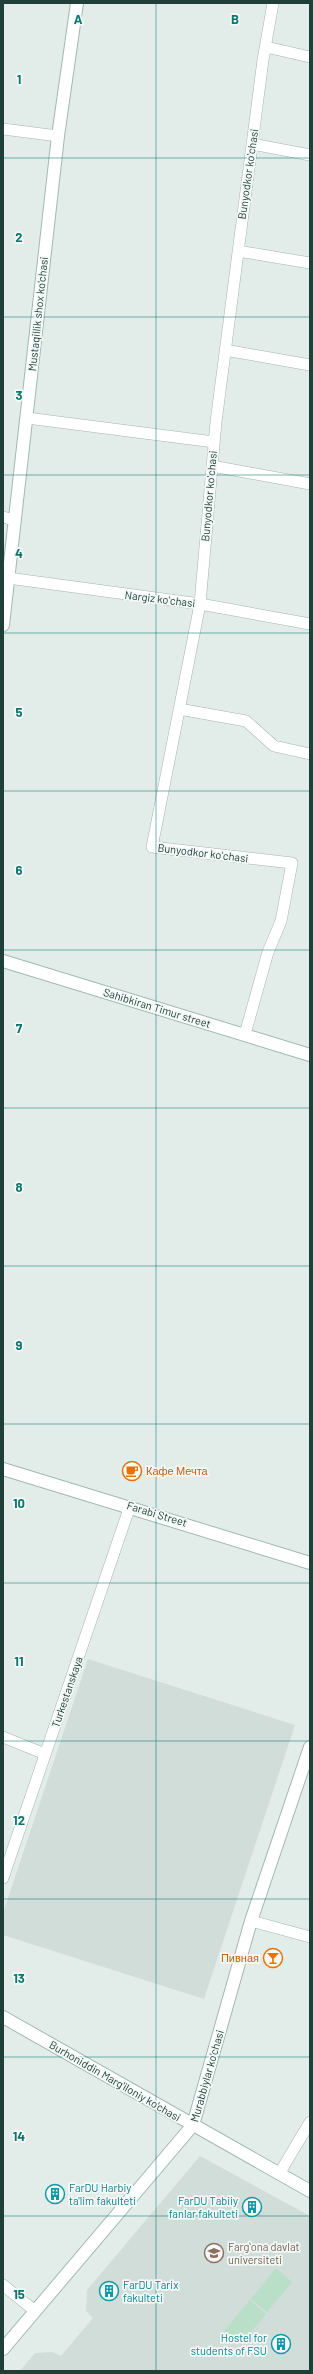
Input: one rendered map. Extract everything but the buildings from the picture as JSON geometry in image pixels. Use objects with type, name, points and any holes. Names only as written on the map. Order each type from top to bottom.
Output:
[{"type":"main road","name":"Mustaqillik shox ko'chasi","points":[[3,625],[8,578],[8,518],[27,418],[58,136],[77,3]]},
{"type":"main road","name":"Sahibkiran Timur street","points":[[3,961],[310,1055]]},
{"type":"main road","name":"Farabi Street","points":[[3,1468],[130,1506],[310,1563]]},
{"type":"main road","name":"Murabbiylar ko'chasi","points":[[3,2348],[193,2125],[251,1922],[310,1747]]},
{"type":"main road","name":"Burhoniddin Marg'iloniy ko'chasi","points":[[3,2017],[310,2191]]},
{"type":"street","name":"Bunyodkor koʻchasi","points":[[245,1034],[268,952],[281,921],[292,863],[152,847],[200,604],[214,442],[225,350],[252,144],[274,3]]},
{"type":"street","points":[[266,47],[310,57]]},
{"type":"street","points":[[3,129],[58,136]]},
{"type":"street","points":[[252,144],[310,155]]},
{"type":"street","points":[[238,251],[310,263]]},
{"type":"street","points":[[225,350],[310,365]]},
{"type":"street","points":[[27,418],[214,442]]},
{"type":"street","points":[[212,466],[310,484]]},
{"type":"street","name":"Nargiz koʻchasi","points":[[8,578],[200,604],[310,624]]},
{"type":"street","points":[[179,710],[246,722],[274,746],[310,754]]},
{"type":"street","name":"Turkestanskaya","points":[[3,1878],[130,1506]]},
{"type":"street","points":[[3,1737],[46,1754]]},
{"type":"street","points":[[251,1922],[310,1937]]},
{"type":"street","points":[[279,2174],[310,2122]]},
{"type":"street","points":[[3,2284],[35,2311]]},
{"type":"shaded area","points":[[88,1659],[295,1725],[204,1999],[3,1935],[3,1913]]},
{"type":"shaded area","name":"Fargʻona davlat universiteti","points":[[200,2156],[310,2216],[310,2371],[20,2371],[35,2353],[52,2352],[61,2356],[93,2318],[86,2311],[87,2290]]},
{"type":"green space","points":[[276,2268],[292,2282],[267,2312],[251,2299]]},
{"type":"green space","points":[[250,2300],[266,2314],[241,2344],[224,2331]]},
{"type":"place","name":"Кафе Мечта","points":[[132,1471]]},
{"type":"place","name":"Пивная","points":[[273,1958]]},
{"type":"place","name":"FarDU Harbiy ta'lim fakulteti","points":[[55,2194]]},
{"type":"place","name":"FarDU Tabiiy fanlar fakulteti","points":[[252,2207]]},
{"type":"place","name":"Fargʻona davlat universiteti","points":[[214,2253]]},
{"type":"place","name":"FarDU Tarix fakulteti","points":[[109,2291]]},
{"type":"place","name":"Hostel for students of FSU","points":[[281,2344]]}]
